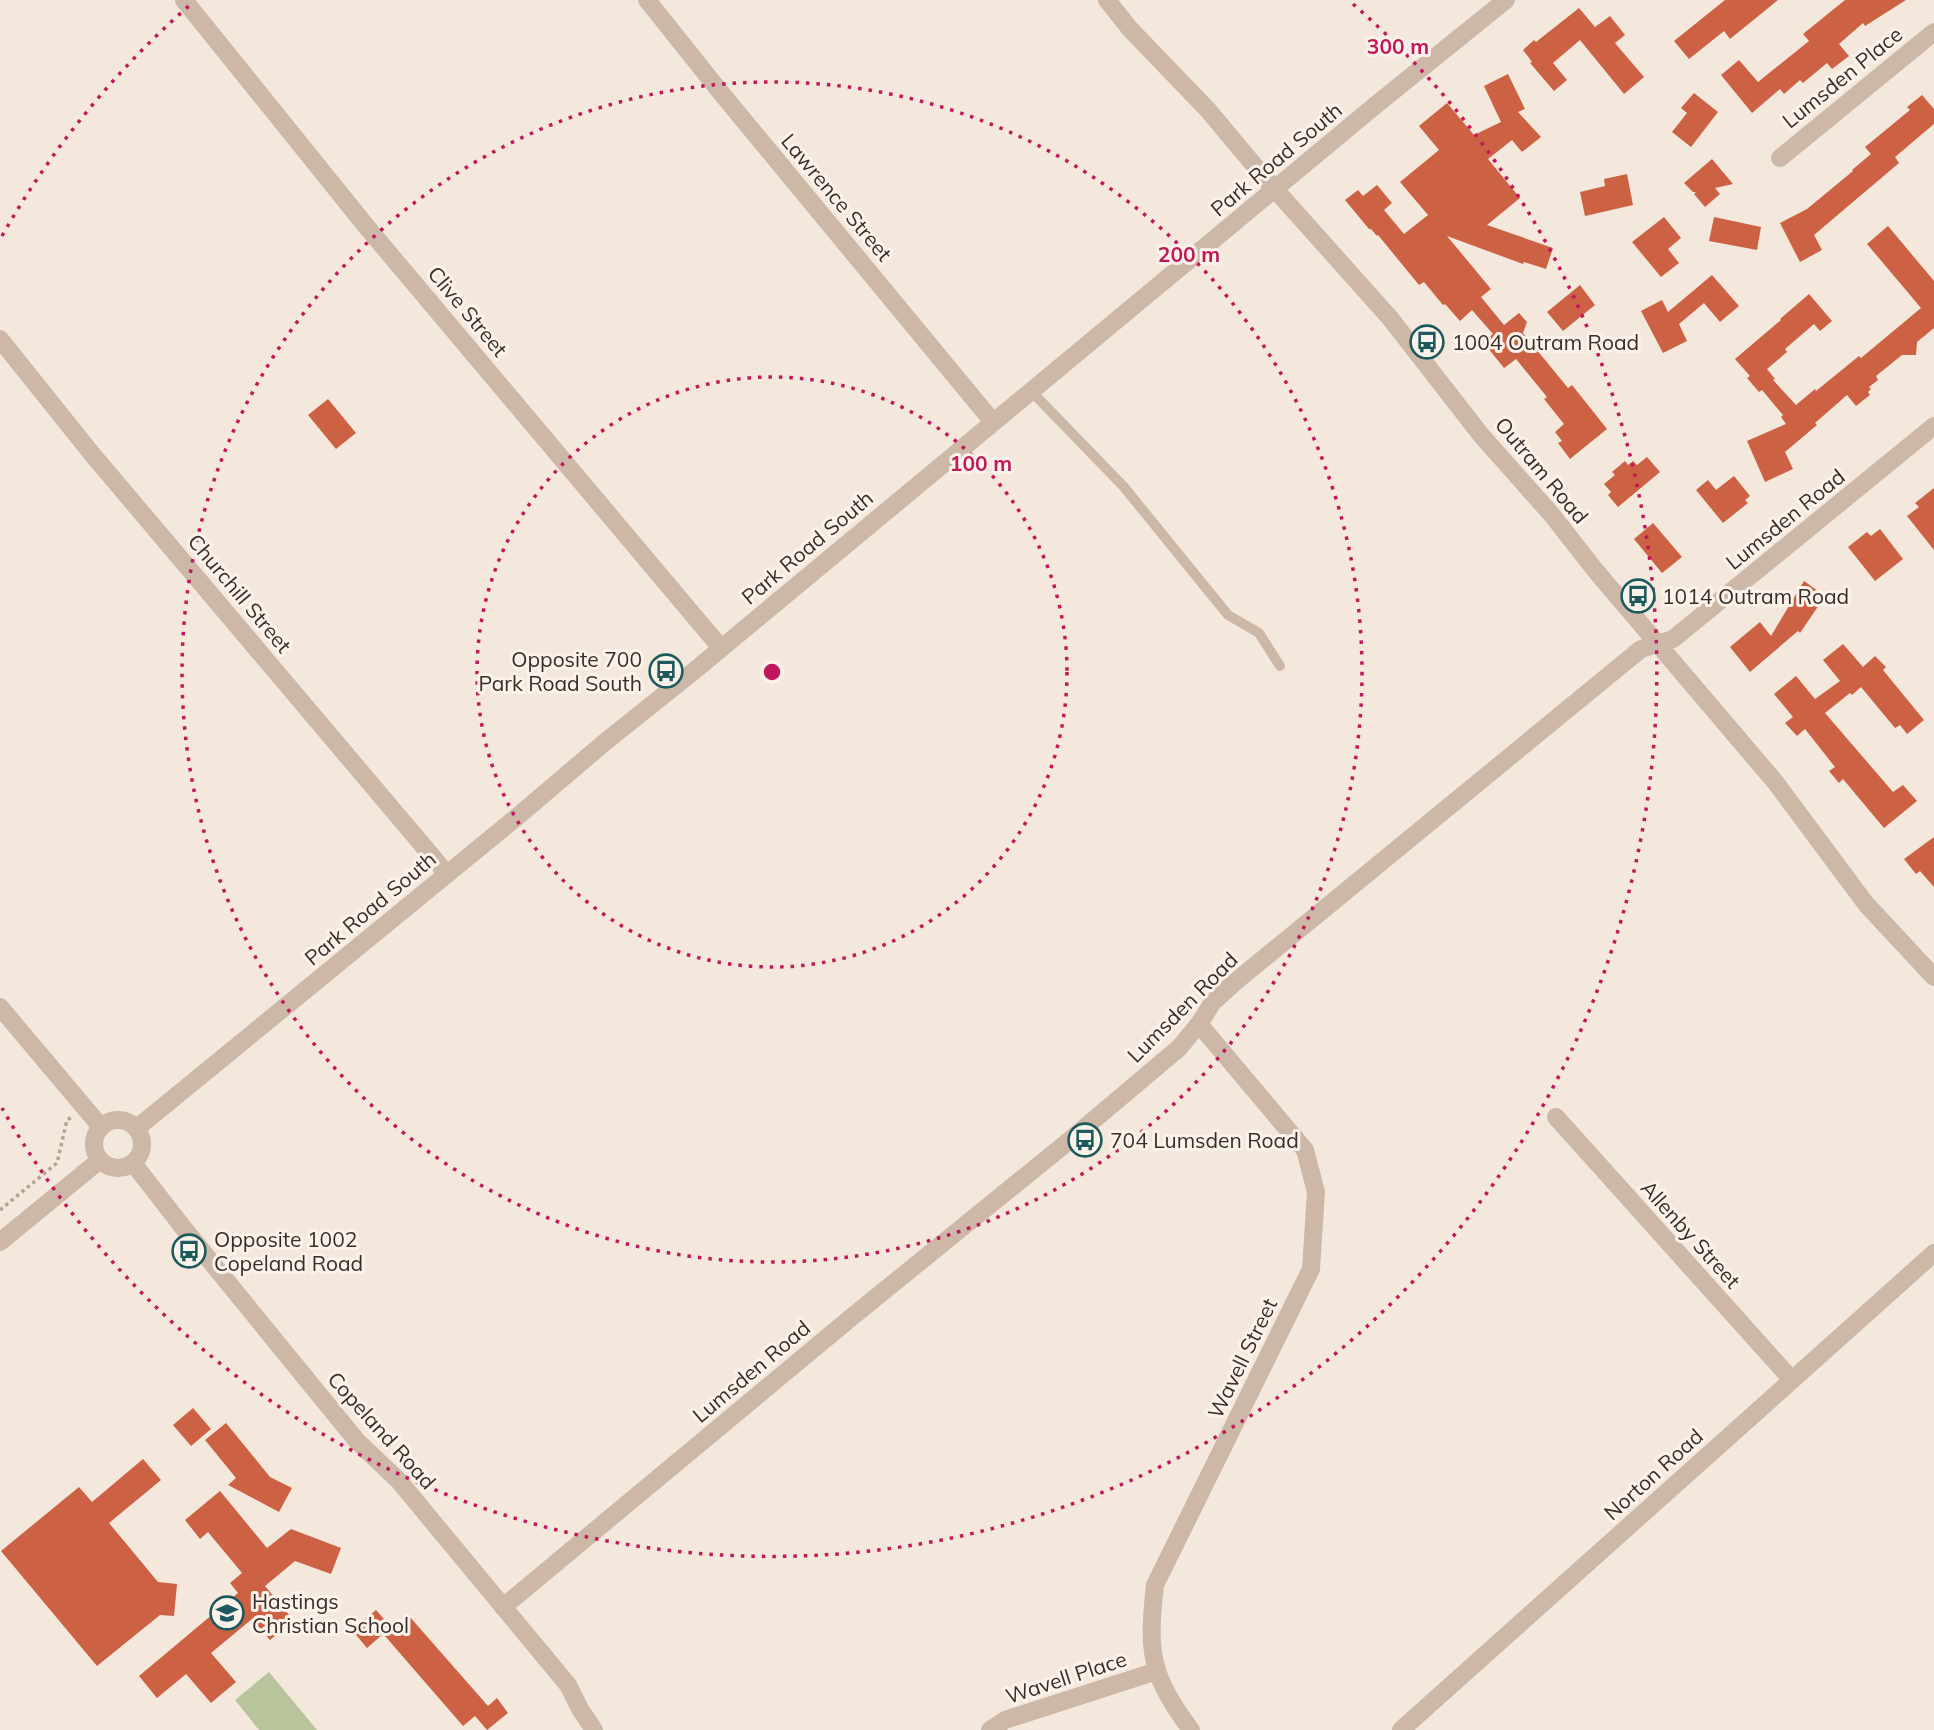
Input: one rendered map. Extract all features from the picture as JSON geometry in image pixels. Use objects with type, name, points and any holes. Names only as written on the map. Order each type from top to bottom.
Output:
[{"type":"street","name":"Clive Street","points":[[184,0],[366,226],[721,648]]},
{"type":"street","name":"Lawrence Street","points":[[647,0],[993,422]]},
{"type":"street","name":"Outram Road","points":[[1107,0],[1130,29],[1208,110],[1275,190],[1390,318],[1481,435],[1552,514],[1595,570],[1776,783],[1866,904],[1934,976]]},
{"type":"street","name":"Park Road South","points":[[137,1128],[1506,0]]},
{"type":"street","name":"Lumsden Place","points":[[1780,158],[1934,32]]},
{"type":"street","name":"Churchill Street","points":[[0,340],[92,454],[447,874]]},
{"type":"street","name":"Lumsden Road","points":[[503,1607],[1179,1048],[1213,1002],[1235,982],[1641,649],[1673,639],[1934,426]]},
{"type":"street","points":[[0,1007],[102,1127]]},
{"type":"street","name":"Wavell Street","points":[[1191,1730],[1172,1703],[1157,1671],[1153,1646],[1154,1585],[1311,1269],[1316,1192],[1305,1150],[1199,1024]]},
{"type":"street","name":"Allenby Street","points":[[1556,1118],[1792,1380]]},
{"type":"street","points":[[116,1120],[124,1120],[137,1128],[142,1146],[133,1163],[120,1168],[106,1165],[100,1160],[96,1154],[94,1139],[102,1127],[116,1120]]},
{"type":"street","points":[[0,1242],[100,1160]]},
{"type":"street","name":"Copeland Road","points":[[133,1163],[357,1441],[398,1480],[568,1685],[594,1730]]},
{"type":"street","name":"Norton Road","points":[[1401,1730],[1934,1253]]},
{"type":"street","name":"Wavell Place","points":[[990,1730],[1005,1720],[1157,1671]]},
{"type":"lane","points":[[1031,391],[1124,487],[1228,615],[1259,632],[1280,666]]},
{"type":"path","points":[[0,1210],[57,1163],[67,1120],[85,1108]]},
{"type":"green space","points":[[269,1672],[317,1730],[259,1730],[235,1700]]},
{"type":"building","points":[[1725,0],[1778,0],[1730,39],[1724,31],[1689,59],[1674,41]]},
{"type":"building","points":[[1845,0],[1906,0],[1865,26],[1863,23],[1839,44],[1849,56],[1832,69],[1827,63],[1803,83],[1800,80],[1784,94],[1780,89],[1752,113],[1721,75],[1739,60],[1758,82],[1809,41],[1803,34]]},
{"type":"building","points":[[1579,8],[1595,27],[1610,16],[1625,35],[1615,43],[1644,77],[1624,94],[1580,40],[1553,63],[1567,80],[1554,91],[1530,63],[1532,62],[1523,50]]},
{"type":"building","points":[[1508,74],[1525,109],[1518,112],[1541,137],[1522,152],[1512,140],[1488,159],[1520,198],[1487,225],[1553,248],[1546,269],[1524,262],[1523,264],[1447,236],[1491,289],[1481,297],[1504,325],[1519,313],[1527,322],[1523,333],[1568,388],[1572,385],[1607,429],[1570,459],[1558,443],[1562,441],[1555,432],[1564,424],[1544,399],[1547,397],[1516,359],[1504,368],[1483,342],[1493,334],[1472,310],[1460,321],[1424,282],[1419,285],[1345,200],[1358,190],[1363,196],[1377,185],[1392,203],[1384,210],[1404,234],[1428,215],[1400,182],[1439,150],[1419,126],[1447,103],[1474,135],[1501,122],[1484,86]]},
{"type":"building","points":[[1694,93],[1718,112],[1691,147],[1672,132],[1687,113],[1681,108]]},
{"type":"building","points":[[1922,95],[1934,109],[1934,124],[1895,157],[1899,163],[1814,235],[1822,250],[1800,262],[1780,223],[1807,209],[1853,171],[1871,154],[1865,147],[1910,110],[1907,107]]},
{"type":"building","points":[[1712,159],[1733,184],[1715,188],[1720,194],[1705,207],[1694,194],[1696,192],[1684,183]]},
{"type":"building","points":[[1627,174],[1633,205],[1585,216],[1580,192],[1605,186],[1604,179]]},
{"type":"building","points":[[1664,217],[1681,238],[1668,249],[1679,263],[1661,277],[1632,242]]},
{"type":"building","points":[[1714,217],[1761,227],[1757,250],[1709,241]]},
{"type":"building","points":[[1888,226],[1934,281],[1934,328],[1917,342],[1916,355],[1902,355],[1876,376],[1878,380],[1869,387],[1870,395],[1856,406],[1847,395],[1815,423],[1817,425],[1785,452],[1793,469],[1765,482],[1747,441],[1786,424],[1781,417],[1783,415],[1762,390],[1759,392],[1747,378],[1750,376],[1735,359],[1809,294],[1832,321],[1820,331],[1814,324],[1767,369],[1775,379],[1773,380],[1796,405],[1859,356],[1861,358],[1921,308],[1867,244]]},
{"type":"building","points":[[1712,275],[1739,306],[1720,322],[1704,303],[1679,324],[1687,341],[1663,353],[1641,311],[1662,300],[1668,312]]},
{"type":"building","points":[[1580,285],[1595,305],[1563,331],[1547,312]]},
{"type":"building","points":[[328,399],[356,433],[336,449],[308,415]]},
{"type":"building","points":[[1647,457],[1660,472],[1618,507],[1608,495],[1611,492],[1604,484],[1615,475],[1612,472],[1625,461],[1628,465],[1633,461],[1637,465]]},
{"type":"building","points":[[1734,476],[1750,496],[1745,500],[1748,503],[1723,523],[1696,490],[1708,480],[1716,490]]},
{"type":"building","points":[[1934,488],[1934,550],[1907,516],[1919,507],[1915,503]]},
{"type":"building","points":[[1653,523],[1682,557],[1662,573],[1634,539]]},
{"type":"building","points":[[1880,529],[1903,559],[1875,581],[1848,547],[1867,532],[1871,536]]},
{"type":"building","points":[[1804,581],[1825,596],[1800,633],[1798,631],[1750,672],[1730,647],[1760,622],[1771,636]]},
{"type":"building","points":[[1843,644],[1863,667],[1875,656],[1886,667],[1883,670],[1924,720],[1907,734],[1900,725],[1895,728],[1861,687],[1825,713],[1893,792],[1903,785],[1917,801],[1884,828],[1843,779],[1839,783],[1829,771],[1835,767],[1805,729],[1797,736],[1785,723],[1793,717],[1774,694],[1796,676],[1815,699],[1840,681],[1823,660]]},
{"type":"building","points":[[1934,837],[1934,887],[1920,871],[1916,874],[1904,859]]},
{"type":"building","points":[[193,1408],[211,1429],[191,1446],[173,1425]]},
{"type":"building","points":[[226,1423],[270,1477],[292,1488],[279,1512],[228,1485],[236,1478],[205,1440]]},
{"type":"building","points":[[143,1459],[161,1480],[109,1523],[158,1582],[177,1584],[174,1616],[160,1615],[97,1666],[1,1551],[79,1487],[92,1502]]},
{"type":"building","points":[[220,1491],[267,1548],[291,1529],[341,1548],[331,1574],[295,1561],[265,1586],[294,1621],[270,1640],[252,1619],[211,1653],[236,1682],[211,1703],[186,1674],[157,1698],[139,1676],[238,1593],[230,1583],[242,1573],[208,1532],[200,1539],[185,1520]]},
{"type":"building","points":[[376,1610],[391,1627],[367,1648],[352,1630]]},
{"type":"building","points":[[409,1616],[488,1706],[497,1698],[508,1713],[487,1730],[475,1716],[463,1726],[385,1636]]},
{"type":"place","name":"1004 Outram Road","points":[[1427,342]]},
{"type":"place","name":"1014 Outram Road","points":[[1638,596]]},
{"type":"place","name":"Opposite 700 Park Road South","points":[[666,671]]},
{"type":"place","name":"704 Lumsden Road","points":[[1085,1140]]},
{"type":"place","name":"Opposite 1002 Copeland Road","points":[[189,1251]]},
{"type":"place","name":"Hastings Christian School","points":[[227,1613]]}]
